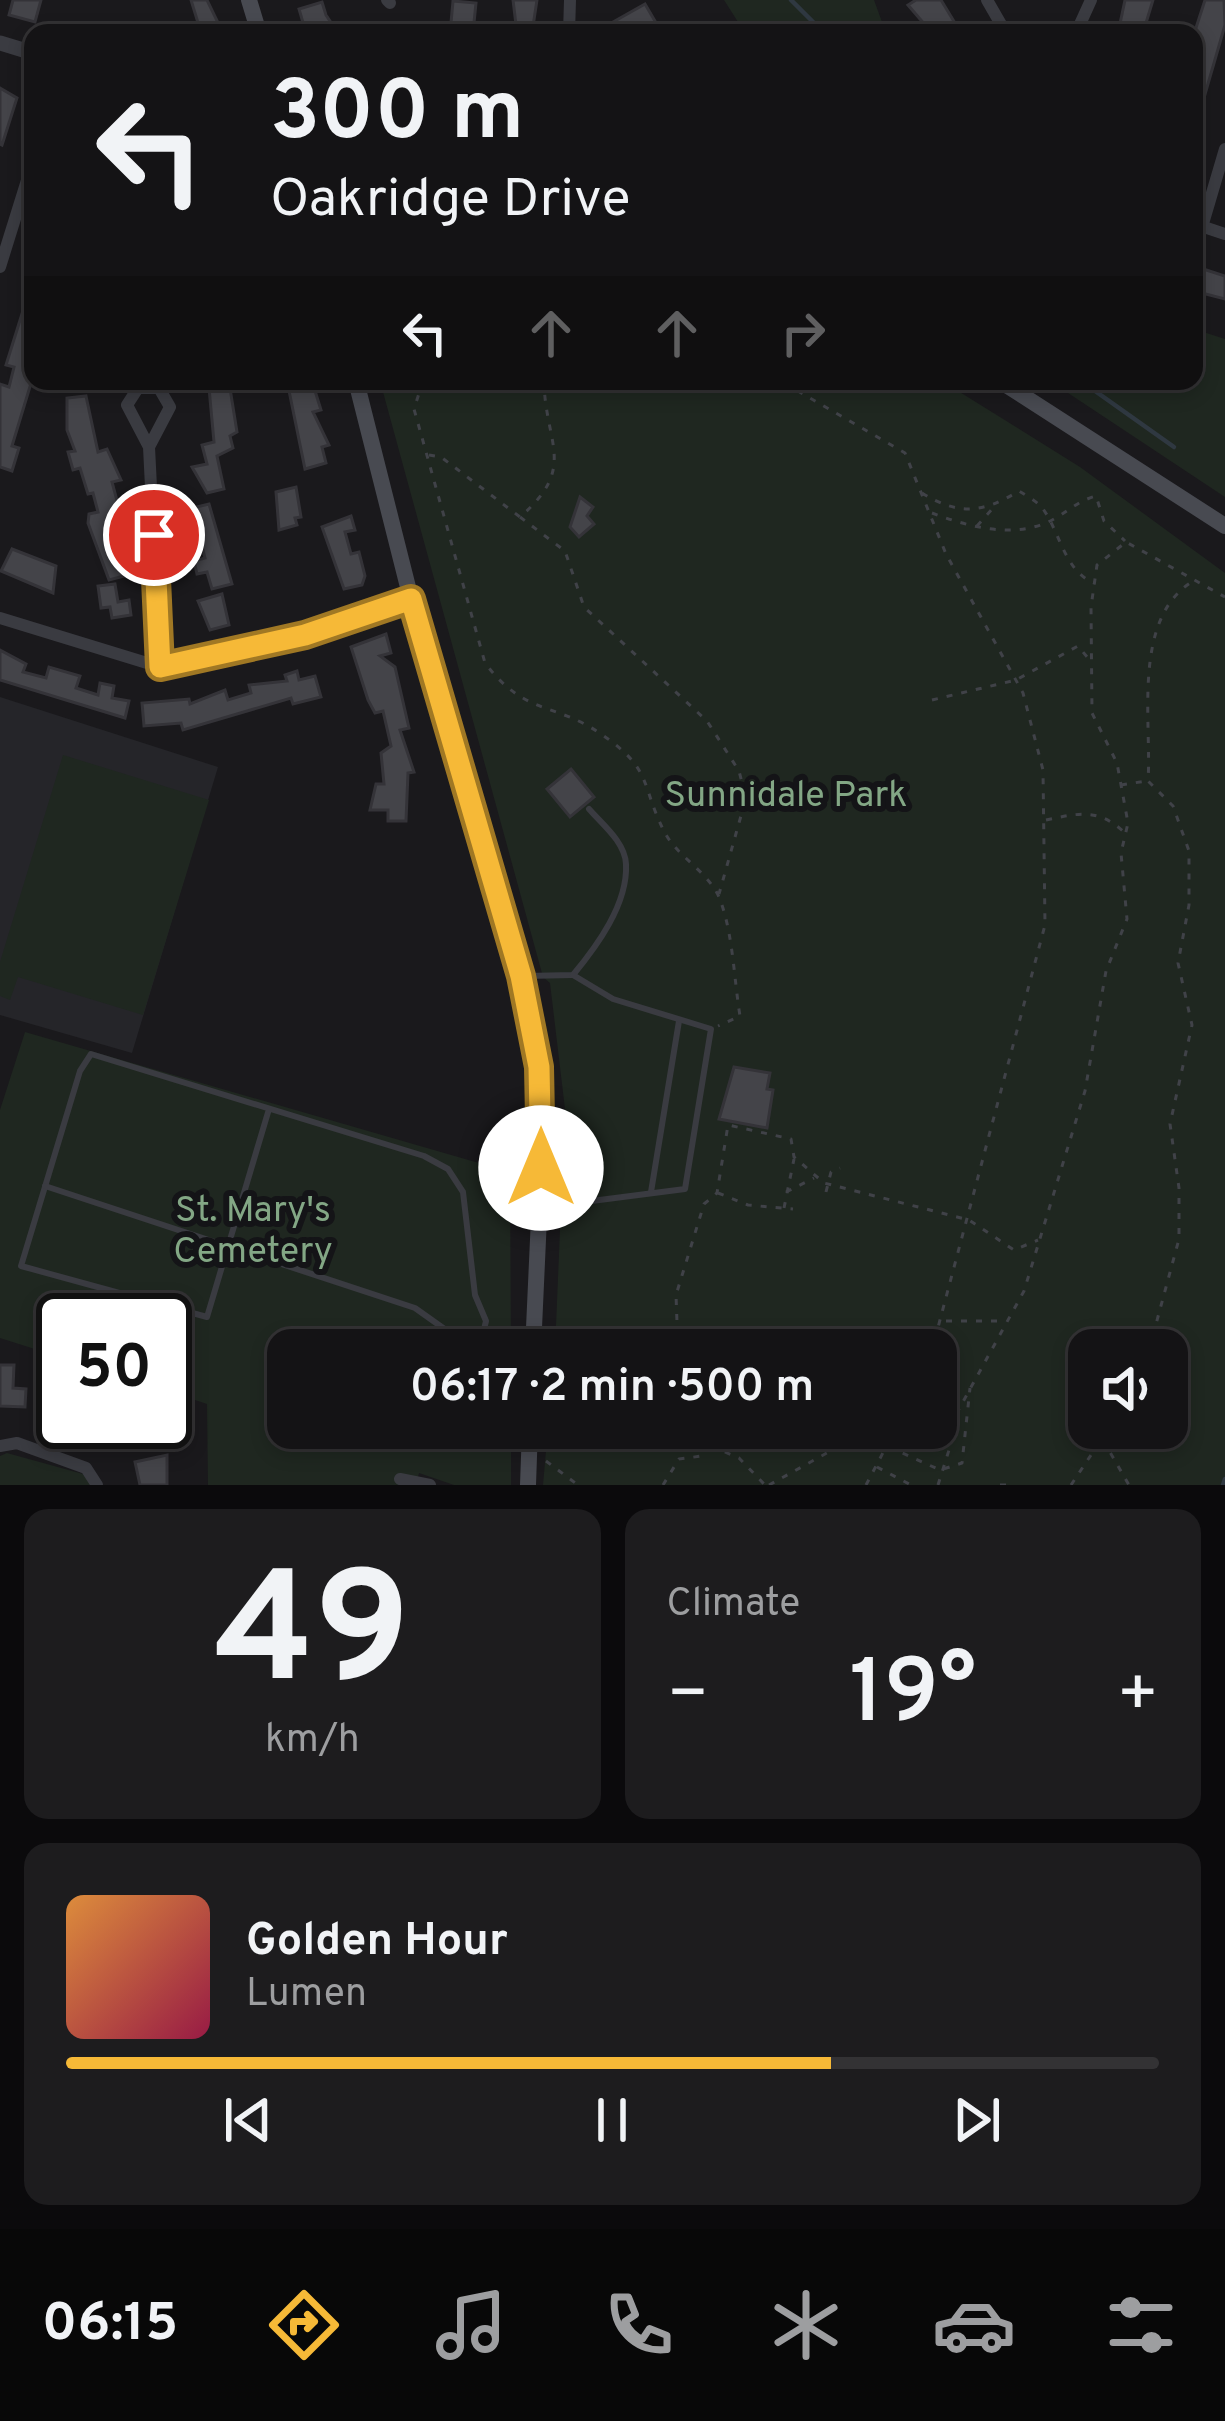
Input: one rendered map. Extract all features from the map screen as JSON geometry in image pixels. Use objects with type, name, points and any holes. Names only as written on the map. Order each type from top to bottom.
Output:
[{"type":"main road","points":[[358,390],[411,599],[521,976],[539,1067],[540,1207],[534,1329]]},
{"type":"main road","points":[[1014,390],[1225,526]]},
{"type":"main road","points":[[528,1485],[530,1449]]},
{"type":"street","points":[[1203,211],[1225,149]]},
{"type":"street","points":[[0,267],[24,189]]},
{"type":"street","points":[[137,390],[127,405],[149,447],[160,667]]},
{"type":"street","points":[[149,447],[170,407],[160,390]]},
{"type":"street","points":[[0,618],[160,667],[305,635],[411,599]]},
{"type":"street","points":[[0,1447],[17,1443],[86,1468],[98,1485]]},
{"type":"street","points":[[400,1479],[430,1485]]},
{"type":"lane","points":[[574,975],[599,944],[616,908],[626,863],[617,840],[589,809]]},
{"type":"lane","points":[[521,976],[574,975],[614,999],[711,1029],[686,1189],[540,1207]]},
{"type":"lane","points":[[651,1192],[679,1022]]},
{"type":"lane","points":[[269,1108],[207,1317],[21,1266],[80,1071],[92,1054],[269,1108],[424,1156],[448,1169],[463,1192],[475,1295],[486,1321],[484,1329]]},
{"type":"lane","points":[[44,1185],[415,1308],[445,1329]]},
{"type":"path","points":[[419,390],[414,409],[485,663],[505,689],[530,706],[596,730],[628,753],[647,778],[665,834],[718,895]]},
{"type":"path","points":[[520,517],[542,498],[559,466],[546,390]]},
{"type":"path","points":[[796,390],[905,454],[929,512],[1016,680],[1043,770],[1045,926],[940,1329]]},
{"type":"path","points":[[426,454],[441,458],[565,551],[584,607],[707,721],[739,771],[746,798],[718,895],[740,1016],[711,1029]]},
{"type":"path","points":[[974,530],[996,506],[1019,491],[1042,507],[1070,560],[1086,580],[1095,583]]},
{"type":"path","points":[[921,492],[948,509],[970,512],[996,506]]},
{"type":"path","points":[[929,512],[974,530],[1049,521],[1073,503],[1096,496],[1104,520],[1126,542],[1225,597]]},
{"type":"path","points":[[938,1485],[949,1450],[948,1429],[1024,1291],[1085,1091],[1106,971],[1127,920],[1121,853],[1126,833],[1117,763],[1092,713],[1090,660],[1097,566],[1126,542]]},
{"type":"path","points":[[1148,781],[1153,750],[1146,662],[1177,591],[1191,582]]},
{"type":"path","points":[[932,700],[1016,680],[1078,646],[1090,660]]},
{"type":"path","points":[[1120,785],[1148,781]]},
{"type":"path","points":[[1148,781],[1173,806],[1189,851],[1189,905],[1178,963],[1192,1025],[1170,1124],[1180,1188],[1179,1239],[1155,1329]]},
{"type":"path","points":[[1044,820],[1082,812],[1106,815],[1126,833]]},
{"type":"path","points":[[677,1329],[676,1295],[704,1204],[717,1192],[728,1125],[791,1139],[794,1157],[783,1210]]},
{"type":"path","points":[[794,1157],[828,1184],[969,1220],[1014,1250],[1038,1240]]},
{"type":"path","points":[[826,1192],[831,1172],[840,1168]]},
{"type":"path","points":[[786,1192],[816,1177]]},
{"type":"path","points":[[717,1192],[730,1201],[793,1209]]},
{"type":"path","points":[[943,1320],[1004,1321]]},
{"type":"path","points":[[893,1449],[940,1470],[962,1463],[970,1386]]},
{"type":"path","points":[[542,1449],[576,1485]]},
{"type":"path","points":[[663,1485],[680,1459],[702,1456],[706,1449]]},
{"type":"path","points":[[718,1449],[739,1458],[767,1485],[833,1449]]},
{"type":"path","points":[[866,1485],[888,1449]]},
{"type":"path","points":[[1071,1485],[1095,1449]]},
{"type":"path","points":[[1108,1449],[1129,1485]]},
{"type":"path","points":[[877,1467],[911,1485]]},
{"type":"path","points":[[1000,1485],[1011,1485]]},
{"type":"shaded area","points":[[0,697],[218,767],[132,1053],[0,1015]]},
{"type":"green space","points":[[724,0],[874,0],[883,24],[739,24]]},
{"type":"green space","points":[[1203,332],[1225,339],[1225,497],[1064,390],[1203,390]]},
{"type":"green space","name":"Sunnidale Park","points":[[382,390],[956,390],[1080,467],[1225,573],[1225,1485],[543,1485],[546,1449],[957,1449],[957,1329],[556,1329],[565,1109],[550,983],[543,977]]},
{"type":"green space","points":[[63,755],[209,800],[143,1015],[18,977],[10,1000],[0,996],[0,962]]},
{"type":"green space","name":"St. Mary's Cemetery","points":[[25,1032],[510,1172],[511,1329],[267,1329],[267,1449],[511,1449],[511,1485],[454,1485],[419,1473],[416,1485],[208,1485],[207,1404],[192,1399],[192,1293],[36,1293],[36,1349],[0,1338],[0,1110]]},
{"type":"green space","points":[[7,1453],[83,1474],[92,1485],[0,1485],[0,1456]]},
{"type":"building","points":[[13,0],[41,0],[35,22],[9,15]]},
{"type":"building","points":[[191,0],[207,0],[219,24],[198,24]]},
{"type":"building","points":[[513,0],[537,0],[533,24],[516,24]]},
{"type":"building","points":[[916,0],[941,0],[956,24],[924,24],[908,5]]},
{"type":"building","points":[[1125,0],[1153,0],[1146,24],[1120,24]]},
{"type":"building","points":[[1205,0],[1224,0],[1225,25],[1203,101],[1203,24],[1197,24]]},
{"type":"building","points":[[453,1],[476,3],[474,24],[451,24]]},
{"type":"building","points":[[322,2],[332,24],[303,24],[299,9]]},
{"type":"building","points":[[645,4],[657,24],[614,24]]},
{"type":"building","points":[[0,88],[17,98],[2,145],[0,144]]},
{"type":"building","points":[[1203,269],[1225,276],[1225,299],[1203,293]]},
{"type":"building","points":[[24,307],[24,390],[29,390],[12,446],[19,448],[12,471],[0,467],[0,384],[9,387],[14,367],[6,365]]},
{"type":"building","points":[[209,390],[230,390],[237,432],[230,436],[233,448],[217,456],[224,489],[207,493],[192,467],[207,464],[202,445],[214,442]]},
{"type":"building","points":[[289,390],[315,390],[321,410],[313,412],[329,445],[322,447],[326,463],[305,469]]},
{"type":"building","points":[[86,396],[98,452],[107,449],[121,480],[112,482],[122,519],[114,522],[120,543],[125,542],[128,575],[109,580],[88,523],[89,514],[98,512],[93,493],[88,494],[80,468],[73,470],[68,452],[75,451],[67,430],[67,398]]},
{"type":"building","points":[[296,487],[301,517],[295,518],[297,525],[279,530],[276,492]]},
{"type":"building","points":[[580,497],[593,507],[587,516],[594,524],[579,537],[570,527]]},
{"type":"building","points":[[209,504],[232,584],[212,589],[207,572],[197,574],[194,561],[205,558],[192,508]]},
{"type":"building","points":[[351,516],[355,530],[345,532],[351,554],[359,552],[365,576],[362,585],[344,589],[322,527]]},
{"type":"building","points":[[12,549],[56,566],[53,593],[1,571]]},
{"type":"building","points":[[115,584],[118,602],[129,600],[131,615],[112,618],[110,607],[101,608],[98,586]]},
{"type":"building","points":[[222,594],[229,625],[210,630],[198,601]]},
{"type":"building","points":[[386,634],[391,653],[380,656],[395,667],[409,728],[400,730],[414,772],[408,773],[406,821],[388,821],[388,810],[370,810],[376,784],[384,784],[381,753],[391,746],[383,711],[375,713],[368,700],[351,647]]},
{"type":"building","points":[[0,650],[26,664],[23,672],[46,678],[49,667],[80,676],[76,688],[98,695],[100,683],[114,686],[112,698],[129,701],[125,718],[0,680]]},
{"type":"building","points":[[297,671],[299,680],[315,676],[321,697],[293,704],[291,698],[183,730],[181,723],[144,726],[142,703],[189,699],[190,704],[225,690],[228,700],[251,693],[249,685],[287,681],[285,675]]},
{"type":"building","points":[[571,769],[594,797],[570,817],[547,789]]},
{"type":"building","points":[[734,1067],[770,1073],[767,1089],[773,1090],[767,1128],[719,1119]]},
{"type":"building","points":[[0,1365],[14,1365],[13,1388],[26,1389],[25,1407],[0,1406]]},
{"type":"building","points":[[167,1455],[167,1485],[140,1485],[135,1462]]},
{"type":"waterway","points":[[791,0],[815,24]]},
{"type":"waterway","points":[[1094,390],[1174,447]]},
{"type":"waterway","points":[[1223,1485],[1225,1479]]},
{"type":"route","points":[[154,535],[160,667],[305,635],[388,603],[411,599],[521,976],[539,1067],[541,1168]]}]
